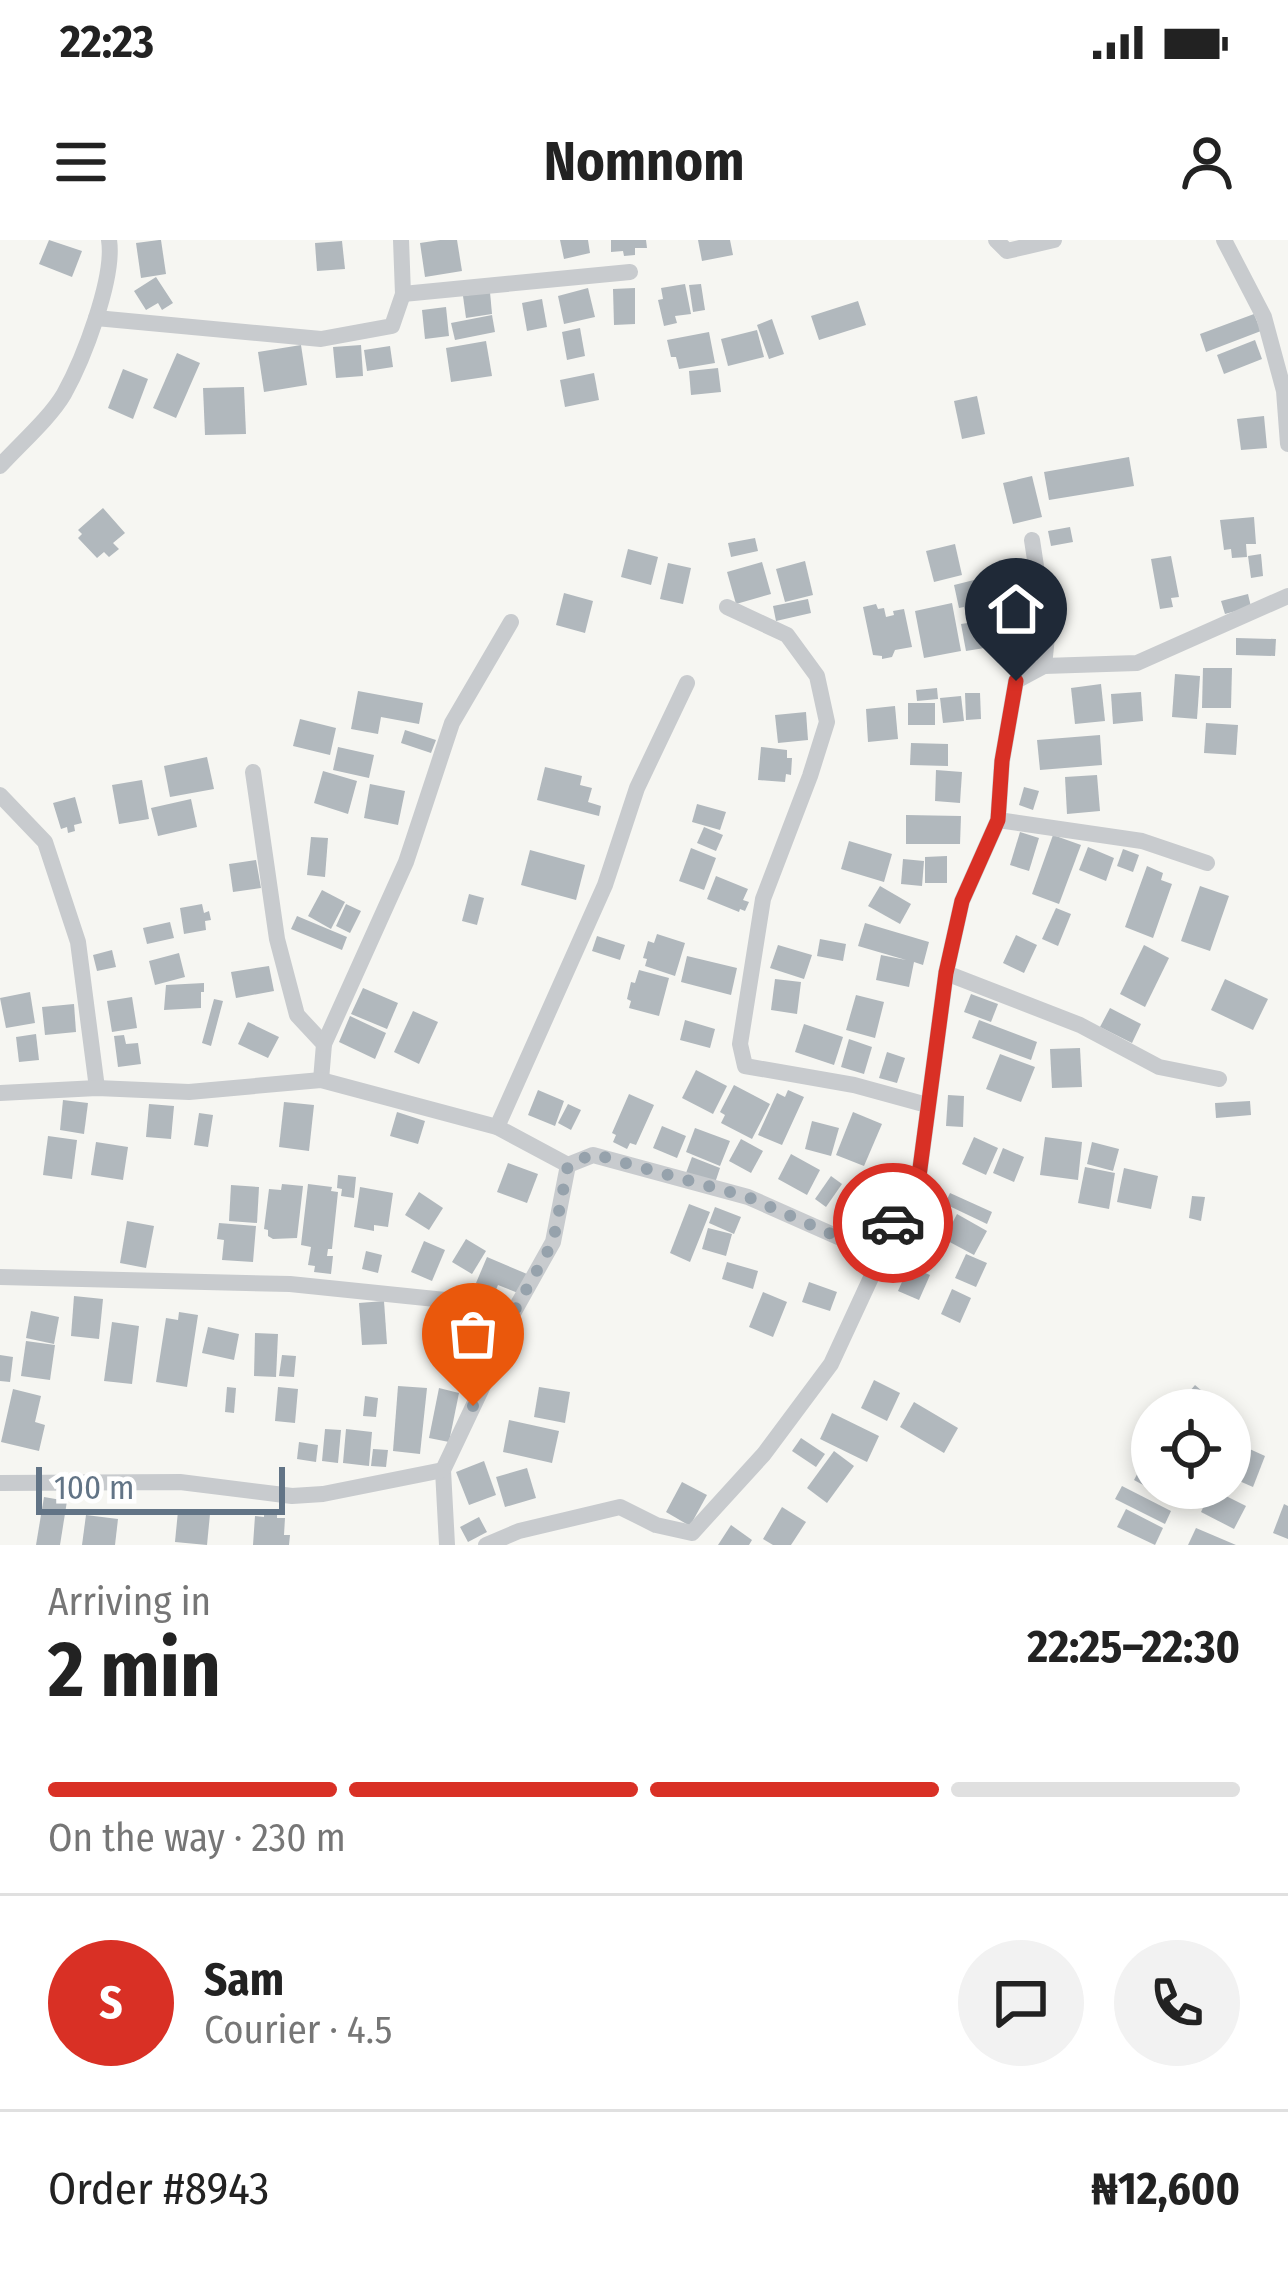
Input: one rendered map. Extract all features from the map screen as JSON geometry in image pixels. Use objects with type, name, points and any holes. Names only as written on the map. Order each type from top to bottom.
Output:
[{"type":"street","points":[[0,466],[62,397],[96,318],[111,253],[109,240]]},
{"type":"street","points":[[96,318],[321,339],[392,326],[403,294],[401,240]]},
{"type":"street","points":[[996,240],[1007,251],[1054,240]]},
{"type":"street","points":[[1224,240],[1264,316],[1283,391],[1288,444]]},
{"type":"street","points":[[403,294],[630,272]]},
{"type":"street","points":[[1032,540],[1048,627],[1044,666]]},
{"type":"street","points":[[486,1545],[519,1531],[620,1507],[656,1525],[692,1533],[764,1454],[831,1364],[892,1225],[910,1203],[919,1176],[946,973],[962,901],[998,820],[1002,761],[1016,681],[1044,666],[1137,663],[1288,596]]},
{"type":"street","points":[[727,607],[787,635],[817,676],[827,722],[763,899],[740,1044],[745,1066],[854,1085],[927,1105]]},
{"type":"street","points":[[321,1080],[324,1044],[406,862],[452,723],[511,622]]},
{"type":"street","points":[[497,1127],[605,885],[637,788],[687,683]]},
{"type":"street","points":[[253,772],[277,939],[297,1015],[324,1044]]},
{"type":"street","points":[[0,795],[45,842],[52,862],[78,942],[97,1088]]},
{"type":"street","points":[[998,820],[1142,841],[1207,863]]},
{"type":"street","points":[[946,973],[1080,1025],[1159,1067],[1219,1078]]},
{"type":"street","points":[[0,1093],[97,1088],[189,1091],[321,1080],[497,1127],[568,1165]]},
{"type":"street","points":[[568,1165],[593,1154],[748,1197],[881,1256]]},
{"type":"street","points":[[447,1545],[442,1470],[508,1342],[512,1315],[553,1242],[568,1165]]},
{"type":"street","points":[[0,1277],[311,1285],[484,1304],[512,1315]]},
{"type":"street","points":[[0,1483],[180,1482],[292,1496],[442,1470]]},
{"type":"building","points":[[49,240],[82,251],[72,277],[39,264]]},
{"type":"building","points":[[161,240],[166,274],[141,278],[136,243]]},
{"type":"building","points":[[457,240],[462,271],[425,277],[420,243]]},
{"type":"building","points":[[560,240],[588,240],[590,253],[564,259]]},
{"type":"building","points":[[611,240],[646,240],[647,248],[635,248],[635,255],[624,256],[623,251],[611,252]]},
{"type":"building","points":[[698,240],[730,240],[733,255],[702,261]]},
{"type":"building","points":[[342,241],[345,269],[317,271],[315,243]]},
{"type":"building","points":[[156,277],[173,303],[162,310],[158,303],[146,310],[134,291]]},
{"type":"building","points":[[685,284],[691,314],[675,316],[677,323],[664,326],[658,300],[663,299],[661,288]]},
{"type":"building","points":[[701,284],[705,310],[693,312],[689,285]]},
{"type":"building","points":[[588,288],[595,317],[564,324],[558,296]]},
{"type":"building","points":[[635,288],[635,324],[614,325],[613,289]]},
{"type":"building","points":[[490,292],[492,314],[466,318],[463,296]]},
{"type":"building","points":[[542,299],[547,327],[527,331],[522,303]]},
{"type":"building","points":[[858,301],[866,325],[819,340],[811,316]]},
{"type":"building","points":[[446,307],[449,336],[425,339],[422,310]]},
{"type":"building","points":[[1254,314],[1261,331],[1206,352],[1200,334]]},
{"type":"building","points":[[492,315],[495,332],[455,340],[451,323]]},
{"type":"building","points":[[772,319],[784,354],[769,359],[757,325]]},
{"type":"building","points":[[580,328],[585,356],[567,360],[562,332]]},
{"type":"building","points":[[757,330],[764,357],[728,366],[721,339]]},
{"type":"building","points":[[709,332],[715,363],[679,369],[667,340]]},
{"type":"building","points":[[1255,340],[1262,359],[1224,374],[1217,355]]},
{"type":"building","points":[[486,341],[492,376],[451,382],[446,348]]},
{"type":"building","points":[[301,345],[307,385],[264,392],[258,352]]},
{"type":"building","points":[[361,345],[363,376],[336,378],[333,347]]},
{"type":"building","points":[[390,346],[393,367],[367,371],[364,350]]},
{"type":"building","points":[[177,353],[200,363],[176,418],[153,408]]},
{"type":"building","points":[[718,368],[721,392],[691,395],[689,371]]},
{"type":"building","points":[[123,369],[148,379],[133,419],[108,408]]},
{"type":"building","points":[[594,373],[599,400],[565,407],[560,380]]},
{"type":"building","points":[[244,387],[246,434],[205,435],[203,388]]},
{"type":"building","points":[[977,396],[985,434],[962,439],[954,401]]},
{"type":"building","points":[[1264,416],[1267,448],[1241,450],[1237,419]]},
{"type":"building","points":[[1129,457],[1134,486],[1049,500],[1044,472]]},
{"type":"building","points":[[1032,476],[1042,517],[1013,524],[1003,483]]},
{"type":"building","points":[[103,508],[125,533],[113,543],[119,549],[109,557],[104,552],[97,558],[78,538],[82,534],[78,530]]},
{"type":"building","points":[[1254,517],[1256,544],[1246,544],[1247,557],[1232,558],[1231,549],[1224,550],[1220,520]]},
{"type":"building","points":[[1070,527],[1073,542],[1051,546],[1048,531]]},
{"type":"building","points":[[755,538],[758,551],[731,557],[728,543]]},
{"type":"building","points":[[955,544],[962,575],[934,582],[926,551]]},
{"type":"building","points":[[628,549],[658,557],[651,585],[621,577]]},
{"type":"building","points":[[1261,554],[1263,576],[1251,578],[1248,556]]},
{"type":"building","points":[[1171,556],[1179,597],[1171,598],[1173,607],[1160,609],[1151,559]]},
{"type":"building","points":[[805,561],[813,595],[785,602],[776,569]]},
{"type":"building","points":[[762,562],[771,594],[736,604],[727,572]]},
{"type":"building","points":[[668,563],[691,568],[683,604],[660,599]]},
{"type":"building","points":[[974,580],[976,591],[1001,585],[1006,610],[967,619],[954,585]]},
{"type":"building","points":[[564,593],[593,601],[585,633],[556,625]]},
{"type":"building","points":[[1248,594],[1251,607],[1225,614],[1221,601]]},
{"type":"building","points":[[808,599],[811,613],[776,621],[773,606]]},
{"type":"building","points":[[952,603],[961,651],[924,658],[915,611]]},
{"type":"building","points":[[876,604],[884,608],[886,617],[904,609],[912,647],[895,650],[892,657],[873,655],[863,607]]},
{"type":"building","points":[[1038,613],[1041,633],[1014,638],[1010,618]]},
{"type":"building","points":[[1005,617],[1009,644],[966,651],[961,624]]},
{"type":"building","points":[[1236,638],[1276,639],[1275,656],[1236,655]]},
{"type":"building","points":[[1203,668],[1232,668],[1231,708],[1202,708]]},
{"type":"building","points":[[1175,674],[1200,676],[1197,719],[1172,717]]},
{"type":"building","points":[[1101,684],[1105,721],[1075,724],[1071,688]]},
{"type":"building","points":[[937,688],[938,699],[917,701],[916,690]]},
{"type":"building","points":[[358,691],[423,703],[419,724],[381,717],[378,734],[351,729]]},
{"type":"building","points":[[1141,692],[1143,721],[1113,724],[1111,694]]},
{"type":"building","points":[[965,693],[980,693],[981,719],[966,720]]},
{"type":"building","points":[[961,696],[964,721],[943,723],[940,698]]},
{"type":"building","points":[[908,703],[935,703],[935,725],[908,725]]},
{"type":"building","points":[[895,706],[898,739],[868,742],[866,709]]},
{"type":"building","points":[[806,712],[808,740],[778,743],[775,715]]},
{"type":"building","points":[[300,719],[336,728],[330,755],[293,746]]},
{"type":"building","points":[[1206,723],[1238,725],[1236,755],[1204,753]]},
{"type":"building","points":[[405,730],[436,740],[431,753],[401,743]]},
{"type":"building","points":[[1100,735],[1102,765],[1040,770],[1037,740]]},
{"type":"building","points":[[911,743],[948,744],[948,766],[910,765]]},
{"type":"building","points":[[338,747],[374,755],[369,778],[333,770]]},
{"type":"building","points":[[761,747],[787,750],[787,758],[792,758],[791,775],[786,774],[785,782],[758,780]]},
{"type":"building","points":[[207,757],[214,789],[170,797],[164,766]]},
{"type":"building","points":[[545,767],[582,776],[580,785],[592,788],[588,802],[601,806],[599,816],[537,800]]},
{"type":"building","points":[[936,770],[962,772],[960,803],[935,801]]},
{"type":"building","points":[[323,771],[357,781],[348,814],[314,803]]},
{"type":"building","points":[[1097,775],[1100,811],[1067,814],[1065,777]]},
{"type":"building","points":[[142,780],[149,819],[119,824],[112,785]]},
{"type":"building","points":[[370,784],[405,791],[398,825],[364,818]]},
{"type":"building","points":[[1024,787],[1039,791],[1033,810],[1019,805]]},
{"type":"building","points":[[75,797],[82,823],[68,833],[67,827],[61,829],[53,803]]},
{"type":"building","points":[[191,799],[197,827],[158,836],[151,808]]},
{"type":"building","points":[[697,804],[726,812],[720,830],[692,822]]},
{"type":"building","points":[[906,815],[961,816],[960,844],[906,844]]},
{"type":"building","points":[[704,827],[723,835],[716,851],[697,843]]},
{"type":"building","points":[[1020,832],[1039,838],[1029,871],[1010,865]]},
{"type":"building","points":[[1053,835],[1081,845],[1059,904],[1032,894]]},
{"type":"building","points":[[311,837],[328,838],[325,877],[307,875]]},
{"type":"building","points":[[849,841],[892,854],[884,882],[841,869]]},
{"type":"building","points":[[1088,847],[1114,858],[1106,881],[1079,870]]},
{"type":"building","points":[[691,848],[716,858],[704,890],[679,881]]},
{"type":"building","points":[[1123,849],[1139,855],[1133,872],[1117,866]]},
{"type":"building","points":[[530,850],[585,865],[576,900],[521,885]]},
{"type":"building","points":[[947,856],[947,883],[925,883],[925,857]]},
{"type":"building","points":[[903,859],[924,861],[922,886],[901,884]]},
{"type":"building","points":[[256,860],[261,888],[233,892],[229,864]]},
{"type":"building","points":[[1147,866],[1163,873],[1161,880],[1172,884],[1153,938],[1125,927]]},
{"type":"building","points":[[716,876],[748,889],[745,911],[707,899]]},
{"type":"building","points":[[880,886],[911,904],[900,924],[868,906]]},
{"type":"building","points":[[1200,886],[1229,896],[1210,951],[1181,941]]},
{"type":"building","points":[[322,890],[345,902],[331,929],[308,916]]},
{"type":"building","points":[[469,894],[484,898],[477,925],[462,921]]},
{"type":"building","points":[[202,904],[211,920],[205,921],[206,930],[184,934],[180,908]]},
{"type":"building","points":[[346,904],[361,911],[350,933],[336,926]]},
{"type":"building","points":[[1056,908],[1071,914],[1058,946],[1042,939]]},
{"type":"building","points":[[297,916],[347,937],[342,950],[291,929]]},
{"type":"building","points":[[170,922],[174,938],[147,944],[143,928]]},
{"type":"building","points":[[865,923],[929,942],[923,965],[914,962],[909,987],[876,980],[881,955],[906,960],[858,946]]},
{"type":"building","points":[[657,934],[685,943],[675,976],[645,966],[648,941],[654,943]]},
{"type":"building","points":[[1016,935],[1037,945],[1024,973],[1003,963]]},
{"type":"building","points":[[597,936],[625,945],[620,960],[592,951]]},
{"type":"building","points":[[820,939],[846,944],[843,961],[817,956]]},
{"type":"building","points":[[778,945],[812,955],[804,979],[770,968]]},
{"type":"building","points":[[1144,945],[1169,958],[1145,1007],[1120,994]]},
{"type":"building","points":[[112,950],[116,967],[97,971],[93,955]]},
{"type":"building","points":[[179,953],[185,977],[155,985],[149,961]]},
{"type":"building","points":[[687,956],[737,968],[731,995],[681,982]]},
{"type":"building","points":[[269,966],[274,991],[236,998],[231,972]]},
{"type":"building","points":[[639,970],[669,978],[659,1016],[629,1008],[631,982],[635,983]]},
{"type":"building","points":[[775,979],[801,982],[797,1014],[771,1010]]},
{"type":"building","points":[[1225,979],[1268,999],[1253,1030],[1211,1010]]},
{"type":"building","points":[[204,983],[201,1008],[164,1010],[166,985]]},
{"type":"building","points":[[363,988],[398,1003],[387,1029],[351,1014]]},
{"type":"building","points":[[30,992],[35,1023],[6,1028],[0,998]]},
{"type":"building","points":[[971,994],[998,1004],[991,1022],[964,1012]]},
{"type":"building","points":[[856,995],[884,1002],[875,1038],[846,1030]]},
{"type":"building","points":[[132,997],[137,1028],[112,1032],[107,1001]]},
{"type":"building","points":[[214,999],[223,1001],[211,1046],[202,1043]]},
{"type":"building","points":[[74,1004],[76,1032],[45,1035],[42,1007]]},
{"type":"building","points":[[1110,1008],[1141,1024],[1132,1043],[1100,1027]]},
{"type":"building","points":[[413,1011],[438,1022],[419,1064],[394,1052]]},
{"type":"building","points":[[350,1016],[386,1033],[375,1059],[339,1042]]},
{"type":"building","points":[[685,1020],[715,1029],[710,1048],[680,1040]]},
{"type":"building","points":[[979,1020],[1037,1042],[1031,1060],[972,1038]]},
{"type":"building","points":[[248,1022],[279,1037],[268,1058],[238,1044]]},
{"type":"building","points":[[804,1024],[843,1037],[834,1065],[795,1052]]},
{"type":"building","points":[[36,1034],[39,1060],[19,1062],[16,1037]]},
{"type":"building","points":[[124,1035],[126,1044],[138,1043],[141,1064],[118,1067],[114,1036]]},
{"type":"building","points":[[849,1039],[872,1047],[864,1074],[841,1067]]},
{"type":"building","points":[[1080,1048],[1082,1087],[1052,1088],[1050,1049]]},
{"type":"building","points":[[887,1052],[905,1058],[897,1083],[879,1078]]},
{"type":"building","points":[[1000,1054],[1035,1067],[1021,1102],[986,1089]]},
{"type":"building","points":[[696,1070],[727,1086],[713,1114],[682,1098]]},
{"type":"building","points":[[734,1085],[770,1104],[752,1139],[721,1123],[725,1115],[720,1112]]},
{"type":"building","points":[[538,1090],[564,1101],[555,1126],[528,1115]]},
{"type":"building","points":[[788,1090],[804,1097],[782,1145],[758,1135],[777,1093],[785,1097]]},
{"type":"building","points":[[629,1094],[654,1105],[636,1145],[630,1143],[627,1149],[613,1142],[616,1135],[612,1133]]},
{"type":"building","points":[[948,1095],[964,1096],[963,1127],[946,1126]]},
{"type":"building","points":[[63,1100],[88,1103],[84,1134],[60,1130]]},
{"type":"building","points":[[1250,1101],[1251,1115],[1216,1118],[1215,1103]]},
{"type":"building","points":[[284,1102],[314,1105],[309,1151],[279,1147]]},
{"type":"building","points":[[149,1104],[174,1106],[171,1139],[146,1137]]},
{"type":"building","points":[[568,1104],[581,1110],[571,1130],[558,1123]]},
{"type":"building","points":[[397,1112],[425,1121],[418,1144],[390,1136]]},
{"type":"building","points":[[853,1112],[882,1124],[864,1166],[836,1155]]},
{"type":"building","points":[[199,1113],[213,1115],[208,1147],[194,1145]]},
{"type":"building","points":[[812,1121],[839,1128],[831,1156],[805,1149]]},
{"type":"building","points":[[662,1126],[686,1136],[677,1158],[653,1148]]},
{"type":"building","points":[[695,1128],[730,1141],[720,1166],[686,1152]]},
{"type":"building","points":[[48,1136],[77,1140],[72,1179],[43,1175]]},
{"type":"building","points":[[974,1137],[998,1148],[986,1175],[962,1164]]},
{"type":"building","points":[[1045,1137],[1082,1142],[1078,1180],[1040,1175]]},
{"type":"building","points":[[741,1139],[763,1151],[751,1173],[729,1161]]},
{"type":"building","points":[[96,1142],[128,1147],[123,1180],[91,1175]]},
{"type":"building","points":[[1092,1142],[1119,1149],[1113,1171],[1087,1164]]},
{"type":"building","points":[[1003,1148],[1024,1157],[1014,1182],[993,1173]]},
{"type":"building","points":[[791,1154],[820,1170],[807,1195],[778,1179]]},
{"type":"building","points":[[692,1157],[720,1168],[715,1183],[686,1173]]},
{"type":"building","points":[[508,1163],[538,1174],[527,1203],[497,1192]]},
{"type":"building","points":[[1085,1167],[1115,1173],[1109,1209],[1078,1203]]},
{"type":"building","points":[[1124,1168],[1158,1176],[1151,1209],[1117,1202]]},
{"type":"building","points":[[338,1175],[356,1177],[354,1198],[341,1196]]},
{"type":"building","points":[[831,1176],[842,1184],[826,1207],[815,1199]]},
{"type":"building","points":[[282,1184],[303,1186],[297,1238],[273,1239],[264,1229],[269,1189],[281,1190]]},
{"type":"building","points":[[308,1184],[338,1192],[332,1249],[327,1256],[333,1256],[331,1274],[314,1272],[315,1266],[308,1265],[311,1247],[301,1245]]},
{"type":"building","points":[[231,1185],[259,1187],[257,1223],[229,1221]]},
{"type":"building","points":[[360,1187],[393,1193],[388,1227],[374,1225],[374,1231],[354,1227]]},
{"type":"building","points":[[419,1192],[443,1208],[429,1230],[405,1215]]},
{"type":"building","points":[[950,1193],[992,1212],[987,1224],[945,1204]]},
{"type":"building","points":[[865,1195],[894,1212],[880,1237],[851,1221]]},
{"type":"building","points":[[1192,1196],[1205,1197],[1201,1221],[1189,1218]]},
{"type":"building","points":[[689,1204],[710,1212],[690,1262],[670,1253]]},
{"type":"building","points":[[715,1207],[741,1217],[734,1234],[709,1223]]},
{"type":"building","points":[[957,1214],[987,1231],[974,1255],[944,1239]]},
{"type":"building","points":[[127,1221],[154,1226],[146,1268],[120,1263]]},
{"type":"building","points":[[219,1223],[256,1226],[253,1262],[222,1260],[224,1240],[217,1239]]},
{"type":"building","points":[[708,1228],[732,1234],[726,1256],[702,1249]]},
{"type":"building","points":[[924,1236],[936,1243],[927,1259],[915,1252]]},
{"type":"building","points":[[466,1239],[486,1251],[472,1274],[452,1262]]},
{"type":"building","points":[[424,1241],[445,1250],[432,1281],[411,1272]]},
{"type":"building","points":[[366,1251],[382,1255],[378,1273],[362,1269]]},
{"type":"building","points":[[966,1254],[987,1263],[976,1287],[955,1278]]},
{"type":"building","points":[[487,1257],[527,1274],[518,1293],[498,1285],[495,1292],[476,1283]]},
{"type":"building","points":[[727,1262],[758,1271],[753,1289],[722,1279]]},
{"type":"building","points":[[909,1266],[930,1275],[919,1300],[898,1291]]},
{"type":"building","points":[[809,1282],[837,1292],[830,1311],[802,1302]]},
{"type":"building","points":[[952,1289],[971,1298],[960,1323],[941,1314]]},
{"type":"building","points":[[763,1292],[787,1302],[773,1337],[749,1327]]},
{"type":"building","points":[[74,1296],[103,1299],[99,1339],[71,1336]]},
{"type":"building","points":[[384,1301],[387,1344],[362,1345],[359,1303]]},
{"type":"building","points":[[31,1311],[59,1317],[54,1344],[26,1338]]},
{"type":"building","points":[[179,1312],[198,1315],[187,1387],[156,1382],[166,1318],[178,1320]]},
{"type":"building","points":[[461,1320],[464,1349],[449,1351],[446,1322]]},
{"type":"building","points":[[112,1322],[139,1326],[132,1384],[104,1381]]},
{"type":"building","points":[[208,1327],[239,1334],[234,1360],[202,1353]]},
{"type":"building","points":[[255,1333],[278,1334],[276,1377],[254,1376]]},
{"type":"building","points":[[26,1341],[55,1345],[50,1380],[21,1376]]},
{"type":"building","points":[[0,1355],[13,1357],[10,1382],[0,1381]]},
{"type":"building","points":[[282,1355],[296,1356],[294,1377],[279,1376]]},
{"type":"building","points":[[874,1380],[900,1393],[887,1421],[861,1408]]},
{"type":"building","points":[[398,1386],[427,1388],[420,1454],[393,1451]]},
{"type":"building","points":[[227,1387],[236,1388],[234,1413],[225,1412]]},
{"type":"building","points":[[278,1387],[298,1389],[295,1423],[275,1421]]},
{"type":"building","points":[[539,1387],[570,1392],[565,1423],[534,1417]]},
{"type":"building","points":[[439,1388],[459,1393],[449,1442],[429,1438]]},
{"type":"building","points":[[13,1389],[41,1396],[35,1422],[45,1425],[39,1451],[1,1442]]},
{"type":"building","points":[[365,1396],[378,1398],[376,1417],[363,1416]]},
{"type":"building","points":[[914,1402],[958,1428],[944,1453],[900,1427]]},
{"type":"building","points":[[832,1413],[879,1436],[867,1462],[820,1439]]},
{"type":"building","points":[[509,1420],[559,1431],[552,1463],[503,1452]]},
{"type":"building","points":[[325,1429],[341,1430],[338,1463],[322,1461]]},
{"type":"building","points":[[346,1429],[372,1432],[369,1466],[343,1463]]},
{"type":"building","points":[[801,1438],[825,1454],[816,1467],[792,1451]]},
{"type":"building","points":[[299,1442],[318,1445],[316,1462],[297,1459]]},
{"type":"building","points":[[373,1449],[388,1450],[386,1467],[371,1466]]},
{"type":"building","points":[[1251,1450],[1265,1456],[1251,1486]]},
{"type":"building","points":[[834,1451],[854,1466],[827,1503],[807,1488]]},
{"type":"building","points":[[484,1461],[496,1495],[469,1505],[456,1472]]},
{"type":"building","points":[[527,1468],[536,1498],[505,1507],[496,1477]]},
{"type":"building","points":[[682,1482],[707,1495],[690,1526],[666,1512]]},
{"type":"building","points":[[1122,1486],[1131,1491],[1131,1507],[1115,1499]]},
{"type":"building","points":[[44,1497],[67,1501],[60,1545],[36,1545]]},
{"type":"building","points":[[1284,1504],[1288,1506],[1288,1539],[1273,1533]]},
{"type":"building","points":[[782,1507],[806,1522],[791,1545],[773,1545],[763,1539]]},
{"type":"building","points":[[1126,1509],[1163,1528],[1155,1545],[1117,1527]]},
{"type":"building","points":[[1135,1509],[1167,1509],[1171,1511],[1165,1524]]},
{"type":"building","points":[[1202,1509],[1244,1509],[1234,1529]]},
{"type":"building","points":[[178,1511],[210,1514],[207,1545],[175,1542]]},
{"type":"building","points":[[264,1513],[285,1518],[289,1545],[253,1545],[255,1516],[264,1517]]},
{"type":"building","points":[[86,1515],[118,1519],[115,1545],[82,1545]]},
{"type":"building","points":[[479,1517],[487,1532],[468,1542],[460,1527]]},
{"type":"building","points":[[731,1525],[752,1540],[749,1545],[718,1545]]},
{"type":"building","points":[[1196,1528],[1236,1545],[1188,1545]]},
{"type":"way so far","points":[[473,1406],[508,1342],[512,1315],[553,1242],[568,1165],[593,1154],[748,1197],[881,1256],[893,1223]]},
{"type":"route","points":[[893,1223],[910,1203],[919,1176],[946,973],[962,901],[998,820],[1002,761],[1016,681]]}]
